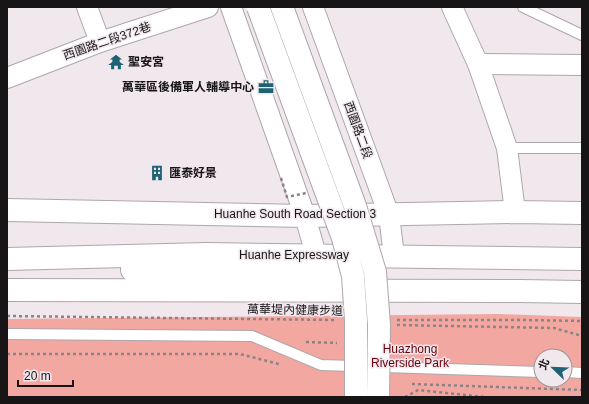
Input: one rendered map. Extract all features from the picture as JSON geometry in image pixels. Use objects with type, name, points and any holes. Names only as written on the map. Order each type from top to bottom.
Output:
[{"type":"main road","points":[[258,7],[331,202],[343,238],[353,276],[346,320],[356,397]]},
{"type":"main road","points":[[282,7],[355,206],[375,272],[388,323],[378,397]]},
{"type":"main road","name":"Huanhe South Road Section 3","points":[[7,210],[305,216],[515,212],[582,213]]},
{"type":"main road","name":"Huanhe Expressway","points":[[7,258],[206,254],[582,259]]},
{"type":"main road","points":[[7,268],[296,272],[520,291]]},
{"type":"main road","points":[[7,290],[582,292]]},
{"type":"street","points":[[87,7],[100,42]]},
{"type":"street","name":"西園路二段372巷","points":[[7,78],[179,11],[208,7]]},
{"type":"street","points":[[232,7],[305,216],[316,255]]},
{"type":"street","name":"西園路二段","points":[[313,7],[389,215],[394,256]]},
{"type":"street","points":[[452,7],[478,64],[507,148],[515,212]]},
{"type":"street","points":[[478,64],[582,65]]},
{"type":"lane","points":[[523,7],[582,35]]},
{"type":"lane","points":[[507,148],[582,148]]},
{"type":"lane","points":[[7,334],[252,336],[321,365],[533,372]]},
{"type":"path","points":[[281,178],[287,197],[310,192]]},
{"type":"path","name":"萬華堤內健康步道","points":[[7,316],[346,320]]},
{"type":"path","points":[[388,323],[517,320],[582,321]]},
{"type":"path","points":[[388,323],[554,328],[582,336]]},
{"type":"path","points":[[303,342],[340,344]]},
{"type":"path","points":[[404,397],[418,390],[485,397]]},
{"type":"green space","name":"Huazhong Riverside Park","points":[[499,314],[582,317],[582,397],[7,397],[7,319]]},
{"type":"place","name":"聖安宮","points":[[116,62]]},
{"type":"place","name":"萬華區後備軍人輔導中心","points":[[266,87]]},
{"type":"place","name":"匯泰好景","points":[[157,173]]}]
